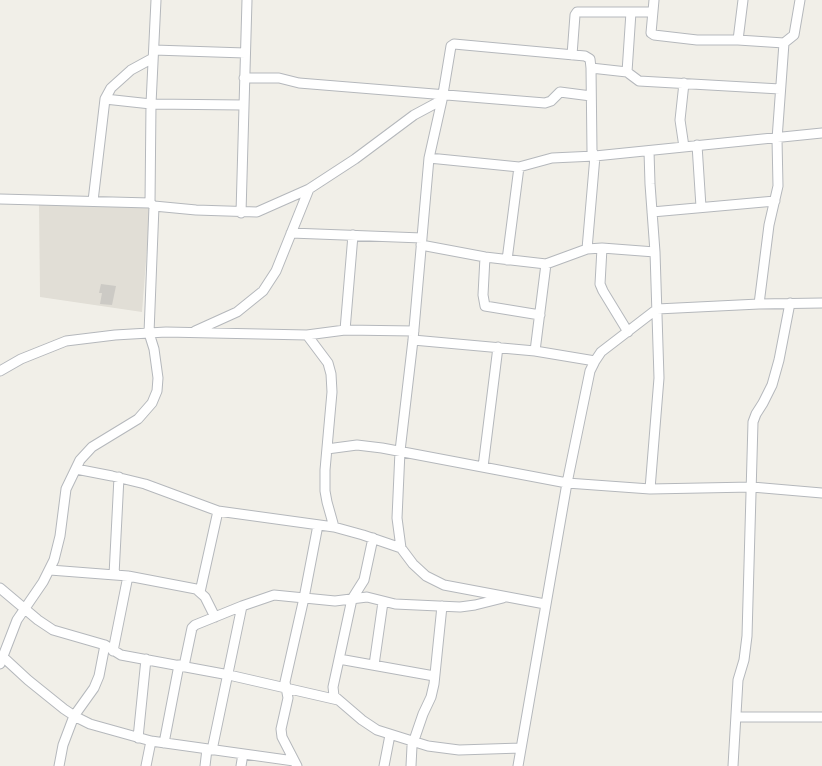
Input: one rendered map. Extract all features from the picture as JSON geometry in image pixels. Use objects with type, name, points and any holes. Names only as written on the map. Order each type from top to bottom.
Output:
[{"type":"street","points":[[156,0],[151,104],[152,204],[149,333],[154,349],[158,378],[157,391],[152,403],[138,418],[92,447],[80,460],[66,490],[57,549],[50,570],[12,631],[1,660],[74,716],[90,724],[151,741],[295,763]]},
{"type":"street","points":[[241,213],[247,0]]},
{"type":"street","points":[[654,0],[651,33],[654,35],[697,40],[784,43],[794,35],[800,0]]},
{"type":"street","points":[[738,40],[742,0]]},
{"type":"street","points":[[627,72],[631,12]]},
{"type":"street","points":[[572,55],[575,14],[652,12]]},
{"type":"street","points":[[759,304],[769,225],[778,186],[777,138],[784,43]]},
{"type":"street","points":[[545,604],[444,585],[426,576],[413,564],[401,548],[397,518],[400,451],[414,335],[428,158],[443,97],[449,50],[454,44],[588,57],[592,68],[592,151],[595,156],[588,250]]},
{"type":"street","points":[[94,201],[105,99],[111,88],[153,54],[245,54]]},
{"type":"street","points":[[592,68],[627,72],[639,81],[780,89]]},
{"type":"street","points":[[244,78],[279,78],[299,83],[443,97],[545,103],[551,101],[560,92],[591,96]]},
{"type":"street","points":[[684,83],[680,120],[684,147]]},
{"type":"street","points":[[0,199],[94,201],[152,204],[241,213],[257,212],[309,189],[355,159],[414,115],[443,97]]},
{"type":"street","points":[[105,99],[151,104],[243,105]]},
{"type":"street","points":[[428,158],[519,167],[552,158],[595,156],[822,133]]},
{"type":"street","points":[[698,145],[701,207]]},
{"type":"street","points":[[649,151],[655,252],[659,378],[650,489]]},
{"type":"street","points":[[507,260],[519,167]]},
{"type":"street","points":[[192,332],[237,312],[263,291],[276,271],[309,189]]},
{"type":"street","points":[[652,212],[775,201]]},
{"type":"street","points":[[291,233],[353,235],[422,241],[485,257],[546,264],[588,250],[602,248],[655,252]]},
{"type":"street","points":[[345,330],[353,235]]},
{"type":"street","points":[[602,248],[600,284],[628,332]]},
{"type":"street","points":[[485,257],[483,295],[485,306],[540,315]]},
{"type":"street","points":[[535,351],[546,264]]},
{"type":"street","points":[[733,766],[738,680],[744,660],[747,636],[753,422],[772,385],[790,303]]},
{"type":"street","points":[[518,766],[567,483],[590,371],[594,361],[601,352],[657,309],[822,303]]},
{"type":"street","points":[[0,371],[21,359],[66,341],[115,335],[192,332],[307,335],[345,330],[414,335],[594,361]]},
{"type":"street","points":[[307,335],[328,363],[331,374],[332,392],[325,491],[334,527]]},
{"type":"street","points":[[483,467],[498,347]]},
{"type":"street","points":[[327,449],[357,446],[400,451],[567,483],[650,489],[752,487],[822,493]]},
{"type":"street","points":[[76,469],[145,484],[218,511],[334,527],[401,548]]},
{"type":"street","points":[[114,575],[119,477]]},
{"type":"street","points":[[200,592],[218,511]]},
{"type":"street","points":[[295,763],[282,737],[281,729],[288,698],[284,687],[318,525]]},
{"type":"street","points":[[373,538],[364,580],[352,599],[339,659],[333,692],[338,700],[370,726],[390,735],[428,746],[459,750],[521,748]]},
{"type":"street","points":[[50,570],[128,576],[191,588],[200,592],[205,597],[215,617]]},
{"type":"street","points":[[59,766],[63,745],[74,716],[94,688],[100,676],[128,576]]},
{"type":"street","points":[[0,588],[24,609],[53,630],[109,648],[121,655],[229,675],[338,700]]},
{"type":"street","points":[[164,743],[181,666],[192,628],[215,617],[274,595],[335,601],[367,597],[383,602],[418,606],[475,606],[508,597]]},
{"type":"street","points":[[374,665],[383,602]]},
{"type":"street","points":[[205,766],[229,675],[242,606]]},
{"type":"street","points":[[411,766],[410,760],[414,742],[431,697],[442,606]]},
{"type":"street","points":[[138,738],[146,659]]},
{"type":"street","points":[[339,659],[434,676]]},
{"type":"street","points":[[736,717],[822,717]]},
{"type":"street","points":[[384,766],[390,735]]},
{"type":"street","points":[[146,766],[151,741]]},
{"type":"street","points":[[240,766],[243,754]]},
{"type":"shaded area","points":[[39,204],[148,207],[150,210],[142,312],[40,297]]},
{"type":"building","points":[[101,284],[116,286],[112,305],[100,304],[102,293],[99,293]]}]
